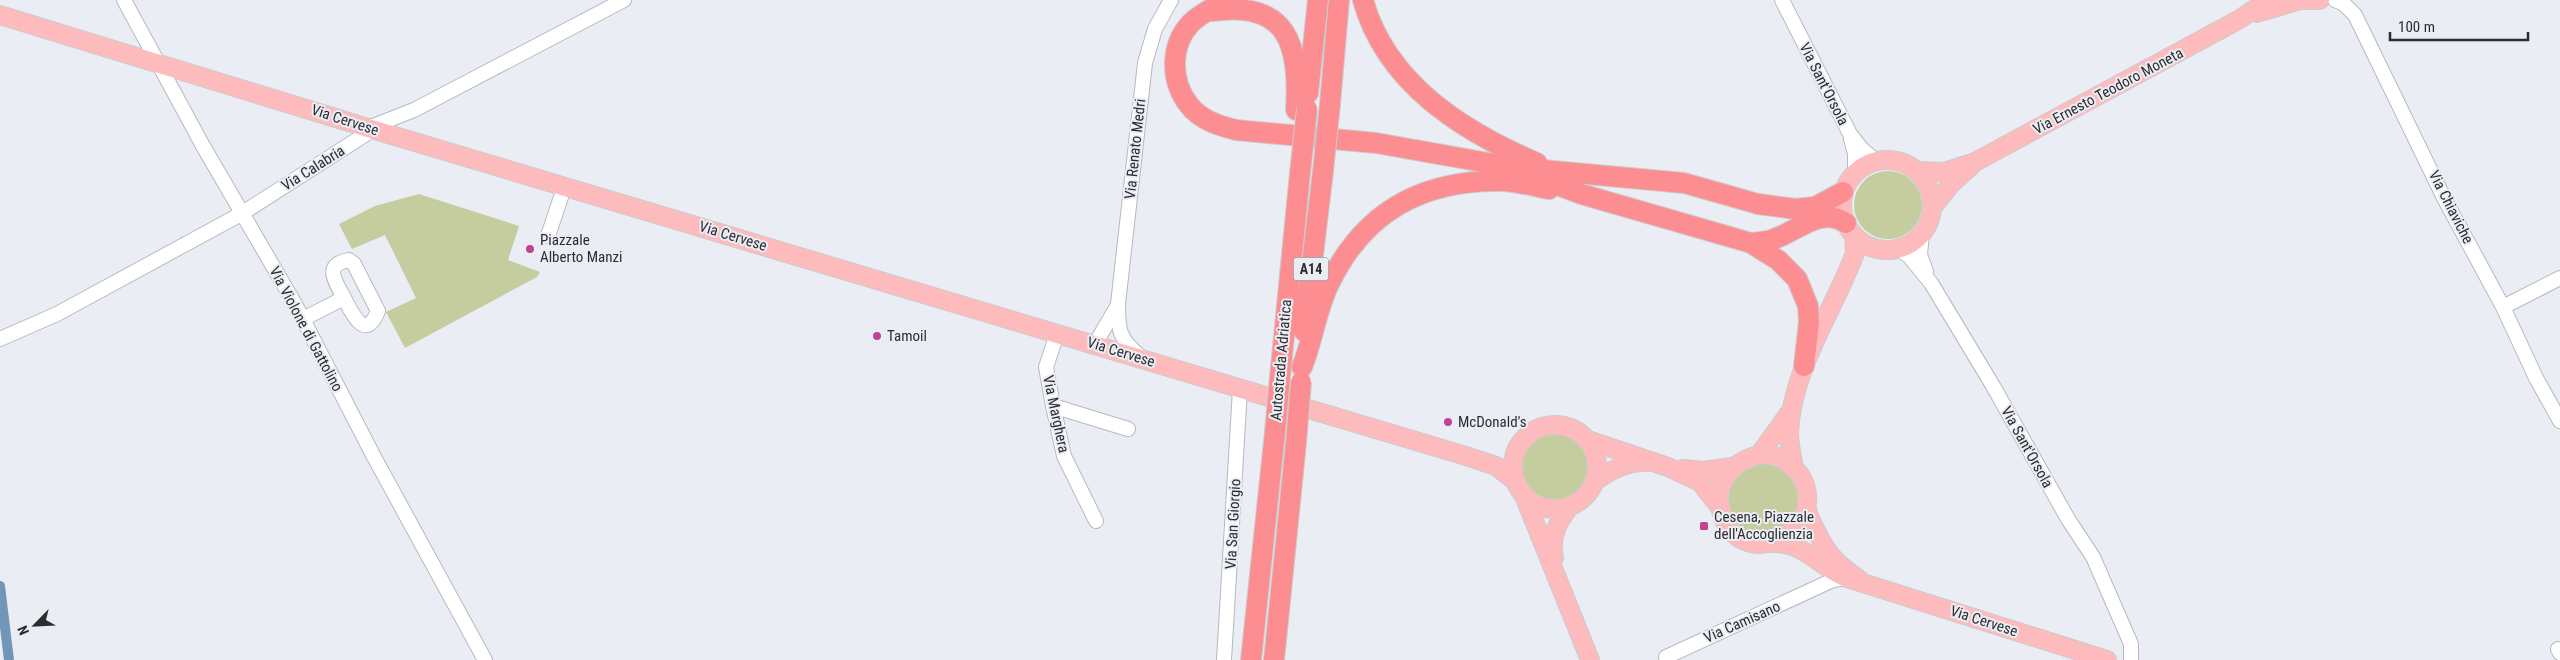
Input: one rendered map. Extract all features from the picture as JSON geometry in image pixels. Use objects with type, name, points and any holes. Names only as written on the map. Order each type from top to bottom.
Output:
[{"type":"highway","points":[[1227,0],[1191,23],[1179,39],[1175,54],[1175,68],[1179,88],[1189,106],[1211,122],[1236,130],[1376,143],[1511,167],[1684,183],[1758,204],[1795,209],[1815,206],[1844,192]]},
{"type":"highway","name":"Autostrada Adriatica","points":[[1251,660],[1280,377],[1295,172],[1318,0]]},
{"type":"highway","name":"Autostrada Adriatica","points":[[1274,660],[1296,443],[1305,315],[1323,171],[1339,0]]},
{"type":"highway","points":[[1363,0],[1383,50],[1408,81],[1436,106],[1488,140],[1555,171]]},
{"type":"highway","points":[[1205,13],[1235,8],[1251,10],[1264,14],[1281,28],[1289,40],[1296,61],[1302,109]]},
{"type":"highway","points":[[1511,167],[1581,194],[1751,243],[1788,269],[1804,292],[1809,322],[1804,366]]},
{"type":"highway","points":[[1301,374],[1311,346],[1317,315],[1328,285],[1342,260],[1360,235],[1382,215],[1404,200],[1438,188],[1497,182],[1581,194]]},
{"type":"highway","points":[[1751,243],[1774,240],[1815,219],[1830,216],[1850,229]]},
{"type":"main road","name":"Via Ernesto Teodoro Moneta","points":[[1916,171],[1944,172],[1975,162],[2240,19],[2268,0]]},
{"type":"main road","name":"Via Ernesto Teodoro Moneta","points":[[2240,19],[2277,5],[2297,0],[2320,0]]},
{"type":"main road","name":"Via Cervese","points":[[4,17],[157,62],[368,128],[565,185],[1466,456],[1496,466],[1514,480]]},
{"type":"main road","points":[[1794,468],[1789,436],[1791,410],[1804,366],[1841,282],[1855,253],[1850,229],[1842,208],[1844,192],[1855,173],[1876,161],[1897,161],[1916,171],[1925,182],[1930,195],[1931,209],[1922,233],[1915,240],[1866,259],[1841,282]]},
{"type":"main road","name":"Via Ernesto Teodoro Moneta","points":[[1931,209],[1951,184],[1975,162]]},
{"type":"main road","points":[[1850,229],[1871,247],[1890,249]]},
{"type":"main road","points":[[1758,455],[1791,410]]},
{"type":"main road","points":[[1590,660],[1557,573],[1524,496],[1514,480],[1513,457],[1517,446],[1534,429],[1545,425],[1568,426],[1602,447],[1633,454],[1700,482],[1719,506]]},
{"type":"main road","points":[[1588,440],[1596,460],[1594,482]]},
{"type":"main road","name":"Via Cervese","points":[[1466,456],[1500,453],[1517,446]]},
{"type":"main road","points":[[1758,455],[1784,460],[1794,468],[1803,480],[1807,494],[1807,510],[1796,530],[1775,543],[1759,544],[1739,537],[1723,519],[1719,506],[1719,492],[1724,479],[1732,468],[1744,459],[1758,455]]},
{"type":"main road","points":[[1557,573],[1552,548],[1554,533],[1560,519],[1570,506],[1584,497],[1594,482],[1607,473],[1627,464],[1637,462],[1702,471],[1732,468]]},
{"type":"main road","points":[[1524,496],[1534,504],[1546,508],[1570,506]]},
{"type":"main road","name":"Via Cervese","points":[[1807,510],[1823,544],[1832,557],[1854,579]]},
{"type":"main road","name":"Via Cervese","points":[[1775,543],[1803,549],[1823,566],[1854,579],[2108,660]]},
{"type":"street","name":"Via Violone di Gattolino","points":[[124,0],[302,319],[373,455],[485,660]]},
{"type":"street","name":"Via Calabria","points":[[0,339],[57,314],[242,214],[366,134],[368,128],[414,110],[624,0]]},
{"type":"street","name":"Via Renato Medri","points":[[1142,358],[1126,345],[1121,336],[1118,304],[1145,64],[1155,29],[1171,0]]},
{"type":"street","name":"Via Sant'Orsola","points":[[1782,0],[1850,134],[1862,149],[1876,161]]},
{"type":"street","name":"Via Chiaviche","points":[[2335,0],[2344,4],[2355,16],[2444,198],[2503,307],[2536,378],[2560,421]]},
{"type":"street","points":[[2348,0],[2355,16]]},
{"type":"street","points":[[1850,134],[1855,154],[1855,173]]},
{"type":"street","points":[[548,236],[565,185]]},
{"type":"street","points":[[1922,233],[1920,255],[1931,283]]},
{"type":"street","name":"Via Sant'Orsola","points":[[1890,249],[1909,256],[1931,283],[1993,386],[2068,519],[2093,556],[2131,644],[2131,660]]},
{"type":"street","points":[[2503,307],[2560,278]]},
{"type":"street","points":[[302,319],[344,298]]},
{"type":"street","name":"Via Renato Medri","points":[[1095,344],[1118,304]]},
{"type":"street","name":"Via Marghera","points":[[1061,334],[1056,340],[1046,367],[1053,406],[1064,456],[1096,521]]},
{"type":"street","name":"Via San Giorgio","points":[[1224,660],[1240,388]]},
{"type":"street","points":[[1053,406],[1128,429]]},
{"type":"street","points":[[1819,587],[1823,566]]},
{"type":"street","name":"Via Camisano","points":[[1666,657],[1833,580],[1854,579]]},
{"type":"green space","points":[[1888,171],[1901,173],[1912,181],[1920,192],[1922,205],[1920,218],[1912,229],[1901,237],[1888,239],[1875,237],[1864,229],[1856,218],[1854,205],[1856,192],[1864,181],[1875,173]]},
{"type":"green space","points":[[419,194],[519,226],[508,260],[540,272],[537,277],[405,348],[386,312],[416,298],[385,235],[352,249],[339,224],[375,206]]},
{"type":"green space","points":[[1554,432],[1567,435],[1578,442],[1585,453],[1588,466],[1585,479],[1578,490],[1567,497],[1554,500],[1541,497],[1530,490],[1523,479],[1520,466],[1523,453],[1530,442],[1541,435]]},
{"type":"green space","points":[[1763,463],[1777,466],[1789,473],[1796,485],[1799,499],[1796,513],[1789,525],[1777,532],[1763,535],[1749,532],[1737,525],[1730,513],[1727,499],[1730,485],[1737,473],[1749,466]]},
{"type":"waterway","points":[[0,586],[9,660]]},
{"type":"place","name":"Piazzale Alberto Manzi","points":[[530,249]]},
{"type":"place","name":"Tamoil","points":[[877,336]]},
{"type":"place","name":"McDonald's","points":[[1448,422]]},
{"type":"place","name":"Cesena, Piazzale dell'Accoglienzia","points":[[1704,526]]}]
